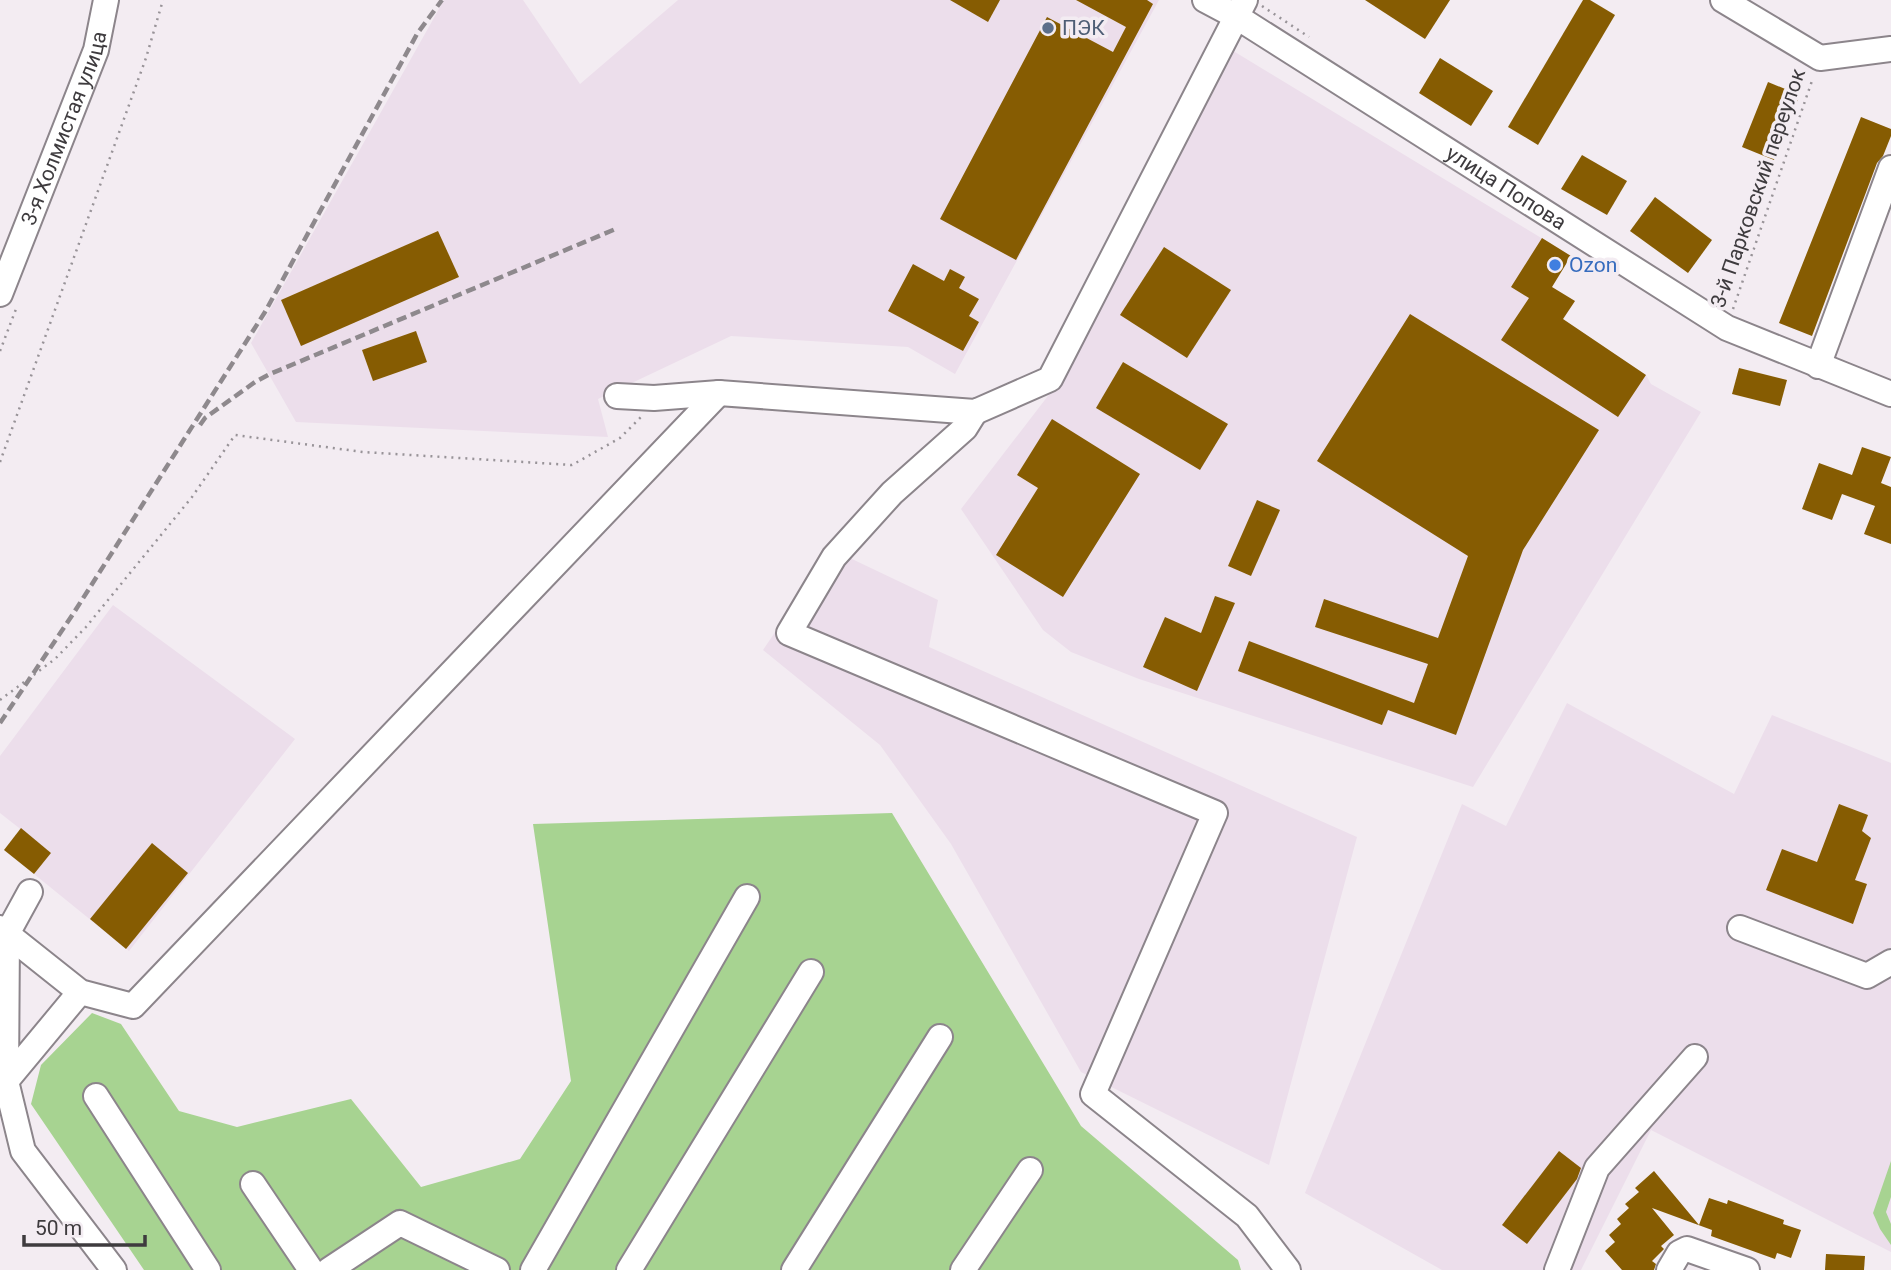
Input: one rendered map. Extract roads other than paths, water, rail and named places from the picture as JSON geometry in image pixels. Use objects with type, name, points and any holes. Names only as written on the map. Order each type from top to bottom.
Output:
[{"type":"street","name":"3-я Холмистая улица","points":[[0,294],[96,50],[106,0]]},
{"type":"street","name":"улица Попова","points":[[1205,0],[1241,8],[1727,328],[1891,394]]},
{"type":"street","points":[[1723,0],[1754,10],[1820,58],[1891,49]]},
{"type":"street","points":[[617,396],[654,398],[719,393],[975,412],[1049,379],[1241,8]]},
{"type":"street","points":[[1818,366],[1891,168]]},
{"type":"street","points":[[3,931],[80,992],[133,1006],[719,393]]},
{"type":"street","points":[[975,412],[964,428],[892,493],[834,557],[789,633],[1215,813],[1093,1094],[1247,1216],[1288,1270]]},
{"type":"street","points":[[30,892],[3,931],[6,1081],[23,1151],[114,1270]]},
{"type":"street","points":[[533,1270],[747,897]]},
{"type":"street","points":[[1740,928],[1867,976],[1891,962]]},
{"type":"street","points":[[629,1270],[811,972]]},
{"type":"street","points":[[6,1081],[80,992]]},
{"type":"street","points":[[794,1270],[940,1037]]},
{"type":"street","points":[[1557,1270],[1597,1168],[1695,1057]]},
{"type":"street","points":[[96,1096],[208,1270]]},
{"type":"street","points":[[963,1270],[1030,1170]]},
{"type":"street","points":[[253,1184],[311,1270]]},
{"type":"street","points":[[329,1270],[400,1223],[497,1270]]},
{"type":"street","points":[[1669,1270],[1679,1253],[1688,1249],[1747,1270]]},
{"type":"railway","points":[[0,723],[73,614],[265,312],[417,34],[442,0]]},
{"type":"railway","points":[[200,425],[205,418],[270,374],[618,228]]},
{"type":"place","name":"ПЭК","points":[[1048,28]]},
{"type":"place","name":"Ozon","points":[[1555,265]]}]
